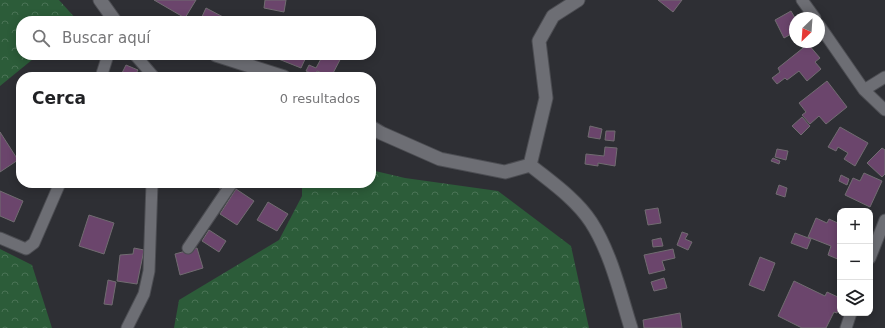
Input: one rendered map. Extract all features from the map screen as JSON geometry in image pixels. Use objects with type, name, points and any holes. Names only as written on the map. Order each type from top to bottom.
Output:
[{"type":"street","points":[[100,0],[111,16]]},
{"type":"street","points":[[530,165],[546,98],[539,41],[553,16],[578,0]]},
{"type":"street","points":[[802,0],[810,12]]},
{"type":"street","points":[[825,34],[864,90],[885,110]]},
{"type":"street","points":[[103,72],[106,60]]},
{"type":"street","points":[[139,60],[150,72]]},
{"type":"street","points":[[231,60],[269,72]]},
{"type":"street","points":[[864,90],[885,77]]},
{"type":"street","points":[[376,130],[440,159],[505,172],[530,165]]},
{"type":"street","points":[[530,165],[564,193],[590,221],[604,246],[631,328]]},
{"type":"street","points":[[0,238],[26,249],[34,243],[58,188]]},
{"type":"street","points":[[127,328],[144,294],[149,270],[152,188]]},
{"type":"street","points":[[188,248],[229,188]]},
{"type":"street","points":[[873,250],[885,220]]},
{"type":"street","points":[[846,328],[850,316]]},
{"type":"green space","points":[[0,0],[59,0],[73,16],[16,16],[16,60],[32,60],[0,86]]},
{"type":"green space","points":[[376,171],[405,178],[498,191],[571,246],[589,328],[174,328],[179,300],[279,240],[302,196],[302,188],[376,188]]},
{"type":"green space","points":[[0,249],[32,265],[52,328],[0,328]]},
{"type":"building","points":[[154,0],[196,0],[186,16],[182,16]]},
{"type":"building","points":[[265,0],[286,0],[284,12],[264,8]]},
{"type":"building","points":[[658,0],[682,0],[673,12]]},
{"type":"building","points":[[206,8],[221,16],[202,16]]},
{"type":"building","points":[[789,12],[789,35],[784,38],[775,20]]},
{"type":"building","points":[[803,48],[811,48],[820,58],[815,62],[821,69],[807,81],[799,71],[787,80],[785,78],[777,84],[772,78],[780,72],[778,68]]},
{"type":"building","points":[[281,60],[305,60],[301,68]]},
{"type":"building","points":[[320,60],[340,60],[334,72],[306,71],[309,65],[316,68]]},
{"type":"building","points":[[126,65],[138,70],[137,72],[122,72]]},
{"type":"building","points":[[827,81],[847,107],[826,124],[819,116],[810,124],[802,115],[806,112],[799,103]]},
{"type":"building","points":[[802,117],[810,126],[801,135],[792,126]]},
{"type":"building","points":[[590,126],[602,129],[600,139],[588,137]]},
{"type":"building","points":[[840,127],[868,143],[855,166],[844,159],[848,153],[838,147],[836,151],[828,147]]},
{"type":"building","points":[[606,131],[615,131],[614,141],[605,140]]},
{"type":"building","points":[[0,132],[16,157],[16,161],[0,172]]},
{"type":"building","points":[[605,147],[617,148],[615,166],[598,163],[598,166],[585,164],[586,154],[604,156]]},
{"type":"building","points":[[882,148],[885,150],[885,174],[882,177],[867,163]]},
{"type":"building","points":[[777,149],[788,151],[786,160],[775,157]]},
{"type":"building","points":[[773,158],[780,161],[779,164],[771,161]]},
{"type":"building","points":[[864,173],[882,181],[870,207],[845,195],[853,178],[860,181]]},
{"type":"building","points":[[841,175],[849,179],[847,185],[839,181]]},
{"type":"building","points":[[779,185],[787,188],[785,197],[776,194]]},
{"type":"building","points":[[236,189],[254,201],[237,225],[220,214]]},
{"type":"building","points":[[0,191],[23,201],[14,222],[0,216]]},
{"type":"building","points":[[268,202],[288,214],[277,231],[257,220]]},
{"type":"building","points":[[658,208],[661,223],[648,225],[645,210]]},
{"type":"building","points":[[89,215],[114,223],[104,254],[79,246]]},
{"type":"building","points":[[816,218],[827,223],[829,219],[837,223],[837,259],[828,255],[831,246],[808,237]]},
{"type":"building","points":[[209,230],[226,241],[219,252],[202,241]]},
{"type":"building","points":[[682,232],[688,234],[685,239],[692,242],[688,250],[677,245]]},
{"type":"building","points":[[795,233],[811,239],[807,249],[791,243]]},
{"type":"building","points":[[661,238],[663,246],[653,247],[652,240]]},
{"type":"building","points":[[134,248],[144,250],[137,284],[117,281],[120,255],[133,254]]},
{"type":"building","points":[[197,248],[203,268],[180,275],[175,254]]},
{"type":"building","points":[[673,249],[675,258],[662,261],[665,270],[649,274],[644,255]]},
{"type":"building","points":[[760,257],[775,263],[764,291],[749,285]]},
{"type":"building","points":[[664,278],[667,288],[654,291],[651,282]]},
{"type":"building","points":[[108,280],[116,282],[112,305],[104,304]]},
{"type":"building","points":[[794,281],[825,296],[827,292],[837,297],[837,313],[834,312],[826,328],[802,328],[778,316]]},
{"type":"building","points":[[680,313],[682,328],[644,328],[643,320]]}]
